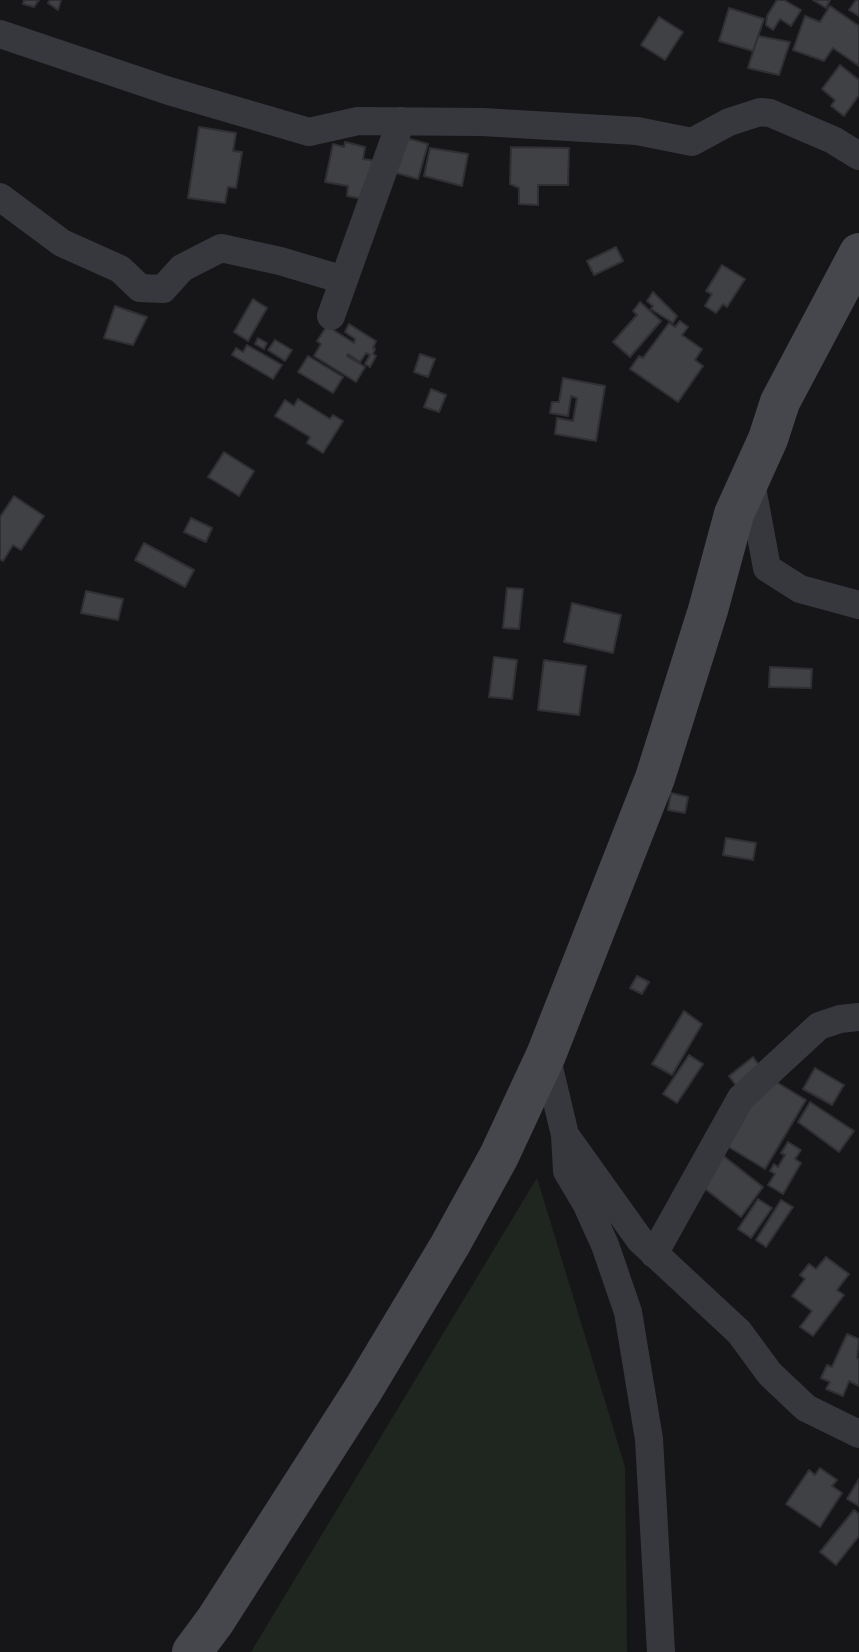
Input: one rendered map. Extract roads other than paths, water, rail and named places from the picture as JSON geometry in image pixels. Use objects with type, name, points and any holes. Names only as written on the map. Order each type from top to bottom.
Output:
[{"type":"main road","points":[[192,1652],[261,1552],[363,1390],[499,1156],[546,1055],[655,778],[708,610],[734,514],[768,439],[780,402],[859,253]]},
{"type":"street","points":[[0,34],[169,91],[309,132],[358,121],[482,122],[637,131],[692,142],[729,122],[760,112],[770,113],[833,140],[859,156]]},
{"type":"street","points":[[331,316],[401,121]]},
{"type":"street","points":[[0,197],[62,243],[120,269],[140,288],[163,289],[182,268],[221,248],[344,280]]},
{"type":"street","points":[[750,477],[767,568],[800,589],[859,605]]},
{"type":"street","points":[[654,1254],[741,1098],[819,1026],[859,1017]]},
{"type":"street","points":[[546,1055],[565,1135],[567,1171],[586,1203],[616,1274],[628,1312],[649,1439],[661,1652]]},
{"type":"street","points":[[565,1135],[640,1240],[739,1332],[770,1374],[806,1408],[859,1434]]}]
